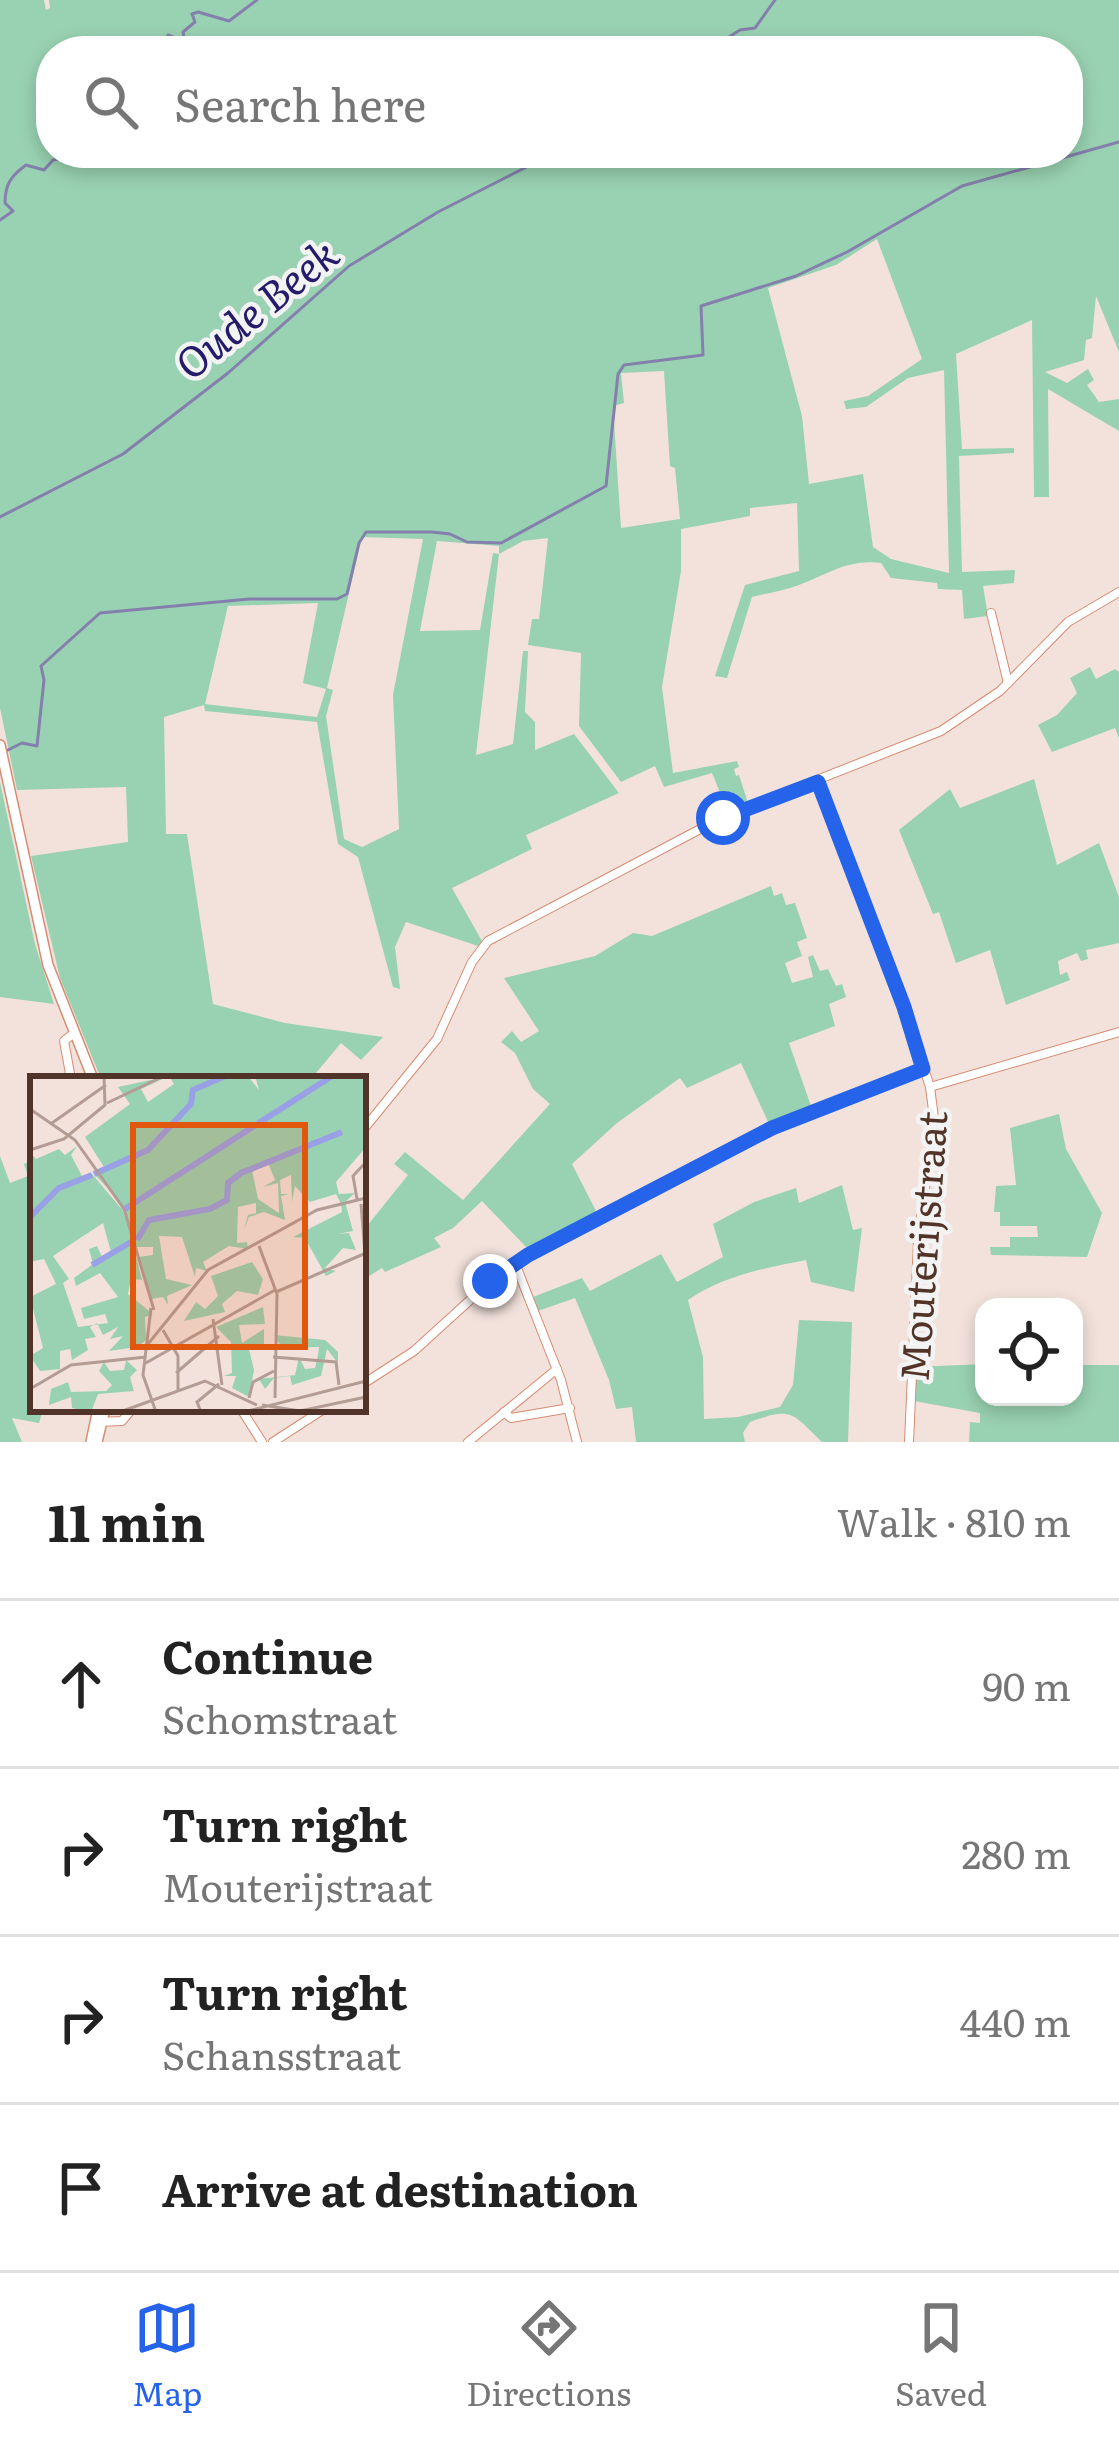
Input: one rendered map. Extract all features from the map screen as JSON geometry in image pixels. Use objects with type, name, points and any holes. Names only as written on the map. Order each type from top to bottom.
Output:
[{"type":"street","points":[[366,1126],[437,1039],[465,975],[488,940],[723,818],[925,740],[1008,683],[1068,622],[1119,592]]},
{"type":"street","points":[[991,613],[1008,683]]},
{"type":"street","points":[[0,745],[39,931],[92,1076]]},
{"type":"street","name":"Mouterijstraat","points":[[818,782],[930,1087],[934,1118],[918,1241],[909,1442]]},
{"type":"street","points":[[930,1087],[1119,1032]]},
{"type":"street","points":[[70,1076],[64,1041],[73,1034]]},
{"type":"street","points":[[366,1382],[414,1351],[515,1263],[772,1128],[923,1069]]},
{"type":"street","points":[[515,1263],[557,1369],[577,1442]]},
{"type":"street","points":[[468,1442],[557,1369]]},
{"type":"street","points":[[504,1412],[511,1418],[570,1408]]},
{"type":"street","points":[[94,1442],[98,1414],[122,1421],[130,1412]]},
{"type":"street","points":[[243,1412],[262,1442]]},
{"type":"street","points":[[273,1442],[320,1412]]},
{"type":"green space","points":[[0,0],[44,0],[46,10],[49,0],[1119,0],[1119,352],[1096,296],[1092,338],[1086,340],[1084,360],[1045,372],[1067,383],[1088,369],[1094,380],[1087,385],[1099,402],[1119,399],[1119,431],[1048,389],[1049,497],[1034,497],[1032,320],[956,354],[962,449],[1014,448],[1014,453],[959,456],[962,572],[1015,570],[1014,583],[983,586],[988,616],[964,619],[962,590],[891,578],[881,563],[848,565],[752,597],[727,678],[715,676],[745,585],[799,571],[797,503],[750,508],[750,516],[681,529],[681,571],[662,687],[673,773],[737,761],[739,767],[734,769],[748,803],[728,812],[712,773],[664,787],[655,766],[621,782],[579,726],[581,653],[528,645],[532,619],[539,619],[548,538],[523,541],[499,554],[476,755],[513,744],[523,651],[528,651],[525,712],[535,722],[535,750],[574,734],[619,793],[526,835],[532,849],[452,888],[482,941],[478,946],[406,922],[395,947],[400,989],[393,987],[358,857],[338,844],[317,722],[205,711],[204,705],[164,717],[166,834],[187,834],[213,1004],[285,1023],[383,1037],[361,1060],[341,1043],[314,1076],[100,1076],[60,978],[31,856],[128,842],[126,787],[17,790],[0,708]],"holes":[[[877,239],[922,359],[868,396],[844,401],[846,409],[866,407],[908,378],[944,370],[949,573],[891,559],[873,547],[863,474],[809,484],[802,416],[768,288],[836,265]],[[664,371],[670,466],[675,468],[680,519],[621,528],[613,406],[624,403],[621,373]],[[362,537],[423,539],[393,695],[399,829],[362,847],[344,839],[326,716],[333,690],[327,688]],[[437,541],[499,546],[499,554],[493,553],[480,630],[420,631]],[[318,603],[303,683],[326,689],[317,717],[205,704],[228,606]]]},
{"type":"green space","points":[[1090,667],[1096,679],[1115,669],[1119,672],[1119,738],[1115,728],[1052,752],[1038,725],[1057,715],[1077,693],[1070,678]]},
{"type":"green space","points":[[1034,779],[1057,865],[1099,843],[1119,897],[1119,943],[1086,950],[1088,959],[1081,961],[1077,953],[1058,961],[1060,975],[1067,972],[1070,980],[1006,1005],[990,950],[956,963],[939,912],[933,914],[899,830],[950,789],[960,808]]},
{"type":"green space","points":[[0,782],[35,944],[54,1004],[0,997]]},
{"type":"green space","points":[[771,886],[774,896],[782,893],[786,905],[795,903],[807,938],[797,942],[802,956],[785,963],[792,983],[813,977],[808,957],[813,955],[820,971],[828,969],[836,986],[842,984],[846,997],[829,1004],[835,1026],[789,1043],[811,1106],[770,1126],[741,1063],[687,1088],[680,1078],[617,1123],[572,1164],[597,1213],[528,1249],[482,1201],[453,1228],[434,1238],[441,1247],[366,1278],[366,1227],[408,1175],[394,1164],[405,1152],[463,1200],[550,1104],[533,1089],[515,1053],[501,1042],[512,1031],[521,1042],[539,1031],[504,978],[595,956],[633,933],[652,936]]},
{"type":"green space","points":[[1059,1114],[1066,1149],[1102,1213],[1087,1257],[991,1255],[990,1247],[1010,1247],[1010,1237],[1038,1237],[1037,1226],[1000,1226],[1000,1212],[994,1212],[996,1186],[1016,1185],[1010,1128]]},
{"type":"green space","points":[[0,1156],[10,1183],[28,1176],[24,1164],[30,1161],[30,1412],[42,1412],[39,1423],[12,1418],[22,1442],[0,1442]]},
{"type":"green space","points":[[842,1185],[853,1230],[862,1228],[854,1292],[811,1282],[806,1260],[729,1279],[688,1300],[703,1357],[704,1419],[780,1407],[793,1385],[799,1320],[852,1322],[848,1442],[822,1442],[797,1419],[783,1414],[750,1422],[743,1433],[745,1442],[636,1442],[632,1407],[616,1409],[575,1298],[538,1311],[533,1297],[582,1278],[590,1291],[661,1254],[677,1282],[723,1257],[713,1224],[754,1202],[796,1188],[799,1203]]},
{"type":"green space","points":[[975,1364],[975,1406],[1083,1406],[1083,1365],[1119,1365],[1119,1442],[969,1442],[970,1422],[980,1423],[980,1413],[914,1401],[915,1367]]},
{"type":"waterway","points":[[184,36],[195,22],[192,14],[229,21],[257,0]]},
{"type":"waterway","name":"Oude Beek","points":[[731,36],[755,28],[775,0]]},
{"type":"waterway","points":[[1083,152],[1119,142]]},
{"type":"waterway","points":[[0,220],[13,211],[5,203],[13,177],[26,165],[36,168]]},
{"type":"waterway","points":[[37,168],[46,168]]},
{"type":"waterway","name":"Oude Beek","points":[[0,517],[123,454],[228,373],[349,266],[438,212],[525,168]]},
{"type":"waterway","points":[[8,750],[22,743],[37,746],[44,680],[41,666],[100,613],[249,599],[337,599],[347,594],[366,532],[432,532],[467,542],[501,543],[606,486],[618,374],[624,365],[703,355],[701,306],[796,276],[962,186],[1026,168]]},
{"type":"route","points":[[490,1281],[528,1255],[772,1128],[923,1069],[818,782],[723,818]]}]
